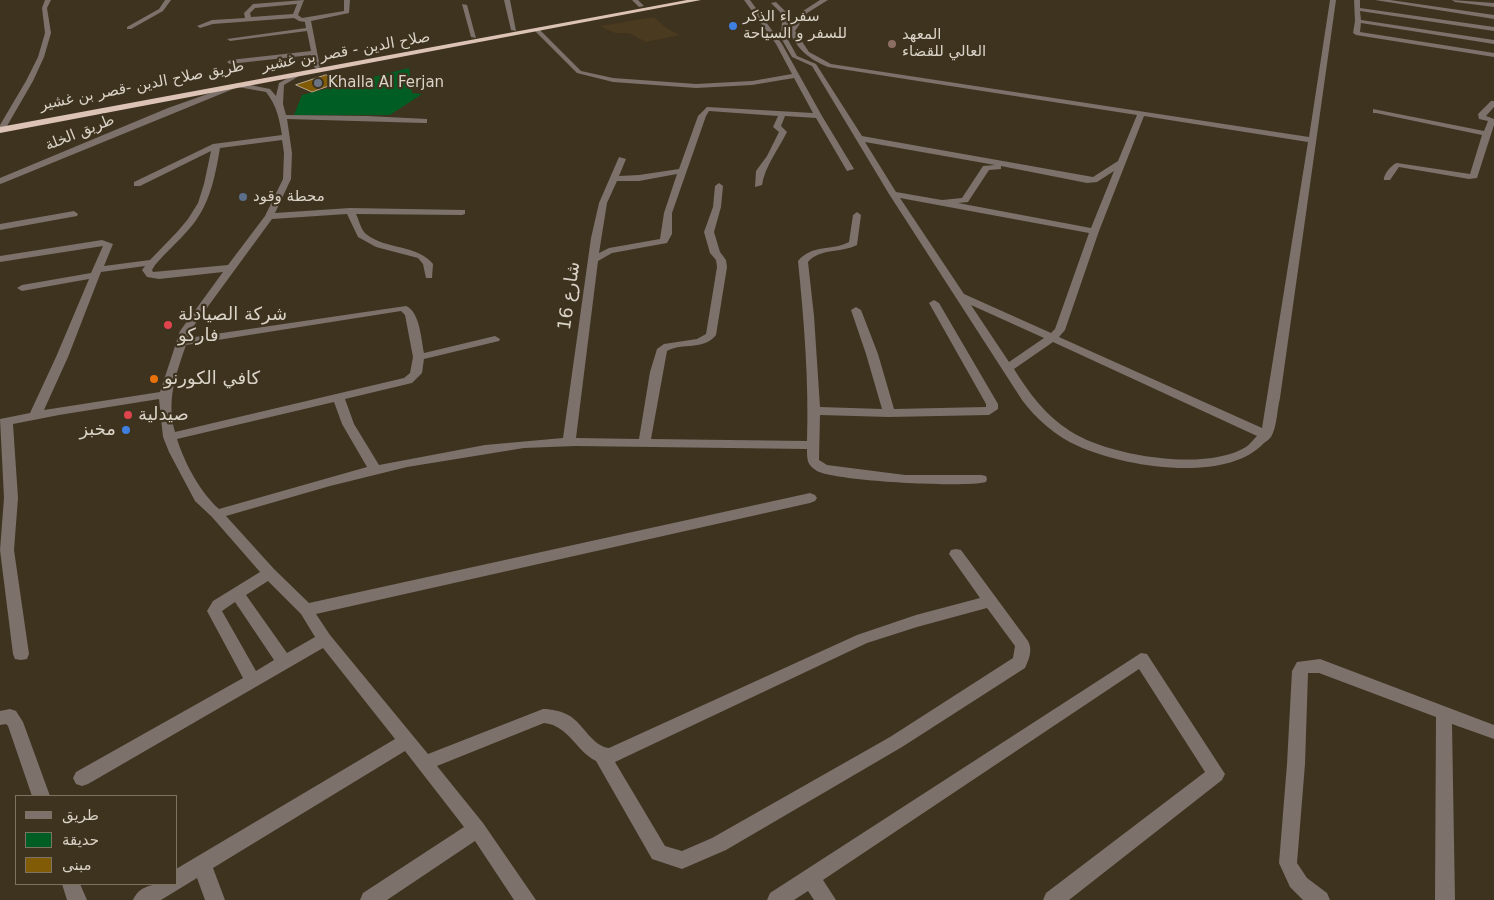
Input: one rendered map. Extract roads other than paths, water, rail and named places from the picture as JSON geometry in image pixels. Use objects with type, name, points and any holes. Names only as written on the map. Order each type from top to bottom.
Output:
[{"type":"highway","name":"طريق صلاح الدين -قصر بن غشير","points":[[1,127],[514,30],[638,3],[673,0]]},
{"type":"highway","name":"صلاح الدين - قصر بن غشير","points":[[1,127],[153,102],[698,0]]},
{"type":"street","points":[[1,127],[34,72],[48,32],[44,10],[48,0]]},
{"type":"street","points":[[128,28],[161,10],[168,0]]},
{"type":"street","points":[[200,26],[212,22],[295,16],[300,20],[308,20],[347,12],[347,0]]},
{"type":"street","points":[[507,0],[514,30]]},
{"type":"street","points":[[747,0],[779,44],[818,116],[850,169]]},
{"type":"street","points":[[825,0],[805,11],[796,20],[792,32],[797,44],[811,59],[830,66],[1312,140]]},
{"type":"street","points":[[774,3],[783,12],[786,20],[784,38],[795,57],[814,65],[893,194],[1028,400],[1053,427],[1083,444],[1127,458],[1168,464],[1222,461],[1252,450],[1266,434],[1274,398],[1333,0]]},
{"type":"street","points":[[1357,0],[1358,21],[1356,33],[1494,55]]},
{"type":"street","points":[[1378,0],[1494,17]]},
{"type":"street","points":[[1455,0],[1494,5]]},
{"type":"street","points":[[248,19],[247,13],[253,6],[300,1],[295,16]]},
{"type":"street","points":[[464,5],[474,37]]},
{"type":"street","points":[[1358,9],[1494,29]]},
{"type":"street","points":[[308,20],[317,67]]},
{"type":"street","points":[[1358,21],[1494,42]]},
{"type":"street","points":[[230,39],[311,29]]},
{"type":"street","points":[[537,30],[579,72],[613,80],[696,86],[752,83],[797,75]]},
{"type":"street","points":[[230,62],[313,53]]},
{"type":"street","points":[[297,75],[280,84],[279,104],[283,117],[288,153],[286,179],[269,216],[185,331],[171,368],[165,395],[166,422],[169,438],[202,501],[218,514],[269,573],[306,610],[325,639],[477,829],[526,900]]},
{"type":"street","points":[[238,86],[268,90],[279,104]]},
{"type":"street","name":"طريق الخلة","points":[[0,181],[171,110],[238,86]]},
{"type":"street","points":[[153,102],[170,101],[177,103],[176,107],[171,110]]},
{"type":"street","points":[[1387,178],[1397,165],[1474,176],[1487,133],[1493,121],[1482,117],[1482,114],[1494,103]]},
{"type":"street","points":[[593,260],[609,252],[664,241],[672,198],[685,160],[707,109],[818,116]]},
{"type":"street","points":[[1376,111],[1487,133]]},
{"type":"street","points":[[758,185],[760,171],[771,156],[783,132],[777,127],[782,114]]},
{"type":"street","points":[[1008,368],[1052,338],[1060,330],[1094,232],[1141,114]]},
{"type":"street","points":[[283,117],[424,120]]},
{"type":"street","points":[[137,184],[216,146],[286,137]]},
{"type":"street","points":[[858,138],[1094,180]]},
{"type":"street","points":[[216,146],[212,179],[207,194],[192,220],[147,270],[148,273],[154,275],[230,268]]},
{"type":"street","name":"شارع 16","points":[[569,442],[593,260],[603,203],[622,159]]},
{"type":"street","points":[[942,203],[965,200],[984,170],[989,167],[1074,180],[1094,180],[1122,162]]},
{"type":"street","points":[[612,179],[646,177],[680,172],[683,169]]},
{"type":"street","points":[[644,443],[656,372],[662,349],[671,345],[701,343],[711,335],[722,267],[721,260],[715,253],[709,232],[717,207],[719,186]]},
{"type":"street","points":[[893,194],[1094,232]]},
{"type":"street","points":[[269,216],[350,211],[462,212]]},
{"type":"street","points":[[350,211],[361,235],[379,245],[421,256],[428,264],[429,276]]},
{"type":"street","points":[[0,227],[74,214]]},
{"type":"street","points":[[857,215],[854,244],[845,248],[813,252],[803,261],[809,316],[814,411],[813,462],[823,469],[905,479],[981,479]]},
{"type":"street","points":[[0,259],[106,243],[107,246],[35,416]]},
{"type":"street","points":[[22,288],[153,262]]},
{"type":"street","points":[[962,297],[1266,434]]},
{"type":"street","points":[[814,411],[890,414],[984,412],[992,409],[992,404],[934,304]]},
{"type":"street","points":[[169,438],[414,378],[417,375],[419,357],[410,315],[407,310],[402,308],[181,342]]},
{"type":"street","points":[[856,310],[872,354],[890,414]]},
{"type":"street","points":[[419,357],[495,339]]},
{"type":"street","points":[[21,654],[4,544],[6,500],[4,422],[165,395]]},
{"type":"street","points":[[338,397],[348,424],[375,470]]},
{"type":"street","points":[[218,514],[284,493],[375,470],[466,452],[523,444],[569,442],[812,445]]},
{"type":"street","points":[[306,610],[810,498]]},
{"type":"street","points":[[603,757],[659,852],[682,860],[719,844],[879,752],[1019,663],[1022,657],[1023,645],[956,554]]},
{"type":"street","points":[[254,680],[214,611],[218,605],[269,573]]},
{"type":"street","points":[[237,593],[284,662]]},
{"type":"street","points":[[425,763],[544,716],[552,715],[560,717],[598,755],[603,757],[610,756],[862,639],[916,621],[991,600]]},
{"type":"street","points":[[82,778],[325,639]]},
{"type":"street","points":[[777,900],[1141,660],[1216,774],[1054,900]]},
{"type":"street","points":[[1320,900],[1300,886],[1291,874],[1288,863],[1296,764],[1300,671],[1303,666],[1320,666],[1494,732]]},
{"type":"street","points":[[1444,714],[1445,900]]},
{"type":"street","points":[[0,718],[10,716],[15,722],[41,795]]},
{"type":"street","points":[[178,879],[407,741]]},
{"type":"street","points":[[370,900],[477,829]]},
{"type":"street","points":[[202,865],[215,900]]},
{"type":"street","points":[[810,878],[826,900]]},
{"type":"street","points":[[71,885],[77,900]]},
{"type":"street","points":[[143,900],[168,885]]},
{"type":"place","name":"سفراء الذكر للسفر و السياحة","points":[[733,26]]},
{"type":"place","name":"المعهد العالي للقضاء","points":[[892,44]]},
{"type":"place","name":"Khalla Al Ferjan","points":[[318,83]]},
{"type":"place","name":"محطة وقود","points":[[243,197]]},
{"type":"place","name":"شركة الصيادلة فاركو","points":[[168,325]]},
{"type":"place","name":"كافي الكورنو","points":[[154,379]]},
{"type":"place","name":"صيدلية","points":[[128,415]]},
{"type":"place","name":"مخبز","points":[[126,430]]}]
